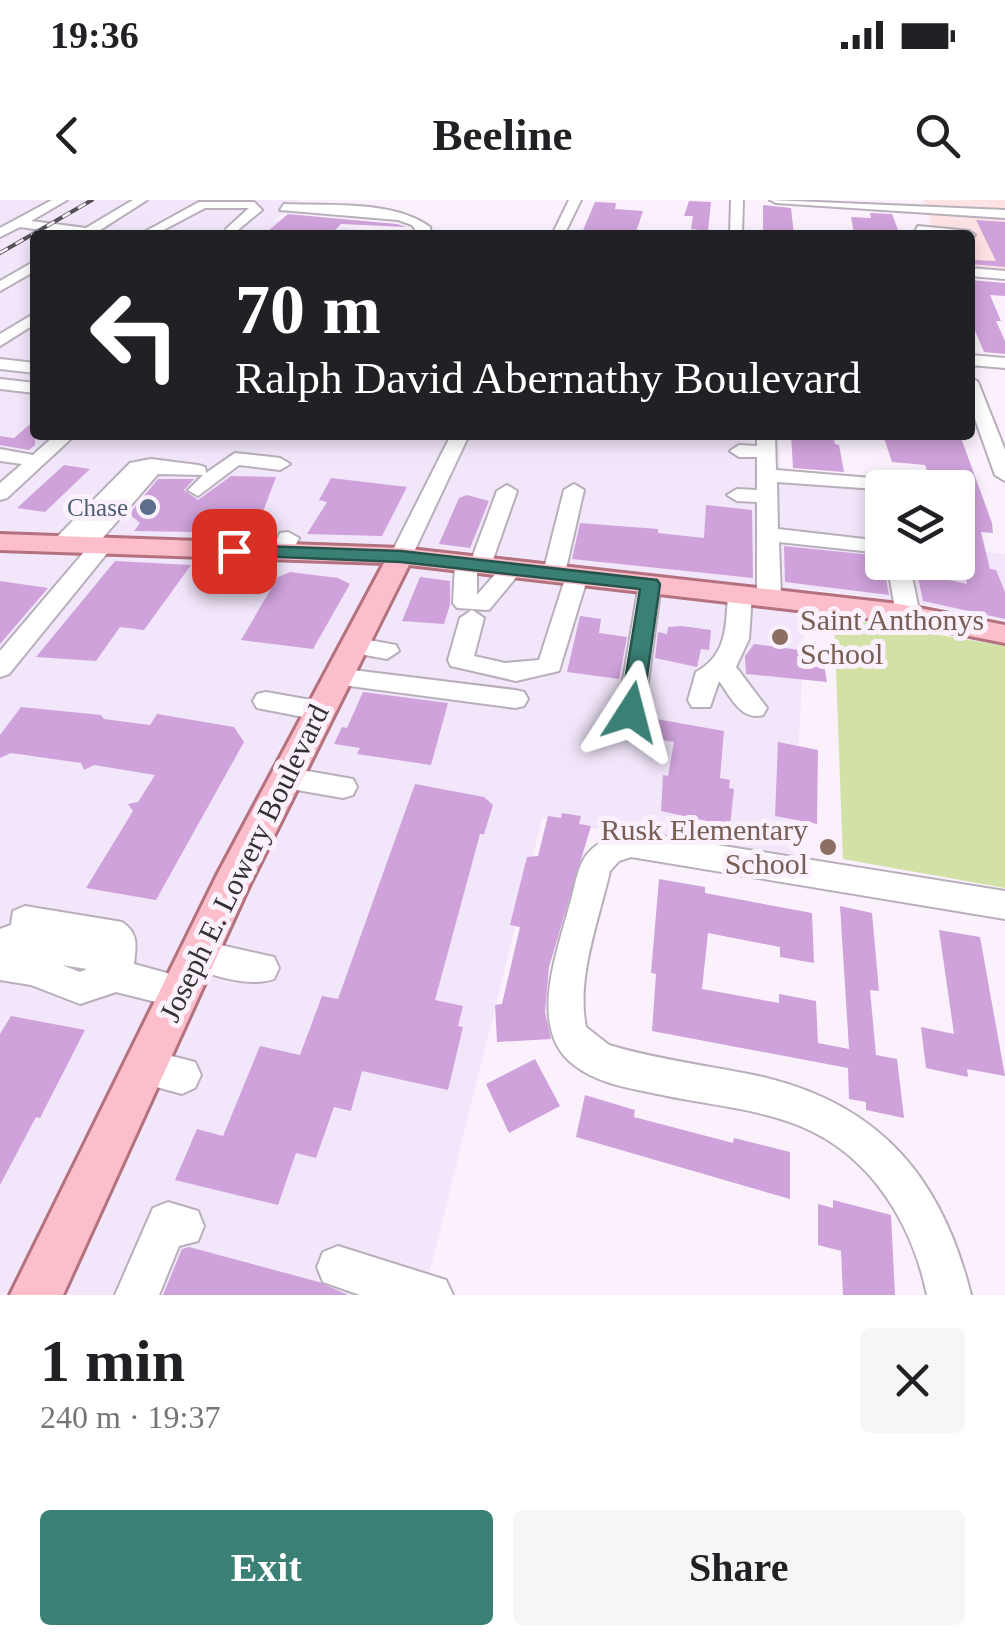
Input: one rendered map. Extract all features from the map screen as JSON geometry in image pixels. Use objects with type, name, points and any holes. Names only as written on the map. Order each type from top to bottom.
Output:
[{"type":"main road","points":[[0,542],[167,542],[208,550],[276,547],[401,556],[770,597],[908,615],[1005,634]]},
{"type":"main road","name":"Joseph E. Lowery Boulevard","points":[[36,1295],[86,1199],[163,1071],[180,992],[327,693],[401,556]]},
{"type":"street","points":[[0,233],[61,200]]},
{"type":"street","points":[[91,230],[141,200]]},
{"type":"street","points":[[560,230],[575,200]]},
{"type":"street","points":[[736,230],[737,200]]},
{"type":"street","points":[[776,200],[909,204],[1005,214]]},
{"type":"street","points":[[154,230],[209,201],[257,208],[232,230]]},
{"type":"street","points":[[265,223],[289,204],[396,216],[419,222],[426,230]]},
{"type":"street","points":[[909,204],[917,230]]},
{"type":"street","points":[[53,214],[79,217]]},
{"type":"street","points":[[18,224],[70,230]]},
{"type":"street","points":[[975,242],[982,252]]},
{"type":"street","points":[[975,272],[1005,275]]},
{"type":"street","points":[[0,341],[30,320]]},
{"type":"street","points":[[975,360],[1005,363]]},
{"type":"street","points":[[0,364],[30,367]]},
{"type":"street","points":[[0,384],[30,388]]},
{"type":"street","points":[[12,404],[30,391]]},
{"type":"street","points":[[975,399],[1005,475]]},
{"type":"street","points":[[0,494],[60,440]]},
{"type":"street","name":"Joseph E. Lowery Boulevard","points":[[401,556],[432,477],[449,447]]},
{"type":"street","points":[[739,450],[865,480]]},
{"type":"street","points":[[767,454],[770,597]]},
{"type":"street","points":[[0,455],[38,460]]},
{"type":"street","points":[[0,668],[69,541],[153,468],[198,480],[234,459],[280,464]]},
{"type":"street","points":[[266,701],[327,693],[530,689],[550,665],[548,637],[565,574],[574,490]]},
{"type":"street","points":[[507,491],[473,564],[470,613],[460,660],[530,689]]},
{"type":"street","points":[[737,495],[768,498]]},
{"type":"street","points":[[768,534],[865,545]]},
{"type":"street","points":[[208,550],[218,582],[276,547]]},
{"type":"street","points":[[470,613],[512,568]]},
{"type":"street","points":[[901,580],[908,615]]},
{"type":"street","points":[[620,730],[631,712],[650,584]]},
{"type":"street","points":[[723,668],[754,708],[711,702],[704,678],[723,668],[737,639],[740,594]]},
{"type":"street","points":[[352,644],[387,651]]},
{"type":"street","points":[[284,778],[342,786]]},
{"type":"street","points":[[949,1295],[944,1260],[916,1203],[878,1156],[840,1126],[800,1107],[597,1062],[571,1036],[566,1002],[596,866],[608,852],[630,844],[896,901],[1005,905]]},
{"type":"street","points":[[15,935],[60,951],[110,933],[120,940],[116,976]]},
{"type":"street","points":[[15,935],[60,951],[80,988],[116,976],[180,992]]},
{"type":"street","points":[[198,955],[262,968]]},
{"type":"street","points":[[137,1295],[168,1222],[183,1226]]},
{"type":"street","points":[[338,1267],[430,1295]]},
{"type":"shaded area","points":[[0,200],[299,200],[273,221],[361,229],[30,230],[30,440],[731,440],[779,445],[781,470],[865,478],[865,580],[975,580],[975,551],[1005,554],[1005,621],[915,603],[801,588],[804,634],[793,868],[542,818],[424,1295],[0,1295]]},
{"type":"shaded area","points":[[924,200],[1005,200],[1005,278],[975,275],[975,230],[933,230]]},
{"type":"green space","points":[[834,617],[1005,646],[1005,888],[843,859]]},
{"type":"building","points":[[689,201],[711,202],[708,230],[691,229],[693,216],[684,216]]},
{"type":"building","points":[[595,202],[616,203],[615,209],[643,211],[637,230],[583,230]]},
{"type":"building","points":[[763,205],[791,208],[793,230],[763,230]]},
{"type":"building","points":[[870,213],[892,214],[898,230],[853,230],[851,217],[871,218]]},
{"type":"building","points":[[288,214],[407,227],[341,224],[335,230],[269,230]]},
{"type":"building","points":[[976,220],[1005,222],[1005,267],[975,264],[975,260],[996,261]]},
{"type":"building","points":[[975,280],[1005,283],[1005,296],[990,295],[1001,321],[996,321],[1005,341],[1005,354],[984,352],[975,331]]},
{"type":"building","points":[[30,424],[30,440],[35,440],[35,445],[29,450],[0,445],[0,436],[14,438]]},
{"type":"building","points":[[791,440],[834,440],[839,445],[844,472],[793,468]]},
{"type":"building","points":[[885,440],[962,440],[973,470],[927,470],[925,465],[892,462]]},
{"type":"building","points":[[64,465],[90,469],[45,512],[17,508]]},
{"type":"building","points":[[231,476],[276,477],[255,533],[134,531],[140,523],[129,514],[158,479],[194,479],[184,490],[198,500]]},
{"type":"building","points":[[975,476],[992,523],[993,533],[981,532],[990,569],[996,570],[1005,592],[1005,619],[923,601],[918,580],[967,584],[966,580],[975,580]]},
{"type":"building","points":[[331,478],[407,487],[382,536],[307,534],[327,502],[319,500]]},
{"type":"building","points":[[467,495],[489,501],[470,548],[439,544],[459,498]]},
{"type":"building","points":[[706,505],[752,510],[753,578],[572,559],[580,523],[658,529],[658,533],[704,538]]},
{"type":"building","points":[[784,546],[865,554],[865,580],[886,580],[889,595],[785,582]]},
{"type":"building","points":[[115,561],[191,565],[144,630],[120,627],[96,661],[36,657]]},
{"type":"building","points":[[290,572],[338,578],[350,584],[313,649],[241,640],[278,577]]},
{"type":"building","points":[[420,577],[450,581],[450,605],[444,624],[402,621]]},
{"type":"building","points":[[0,581],[48,588],[0,644]]},
{"type":"building","points":[[580,616],[601,619],[599,633],[627,637],[619,679],[567,672]]},
{"type":"building","points":[[668,627],[711,630],[709,650],[701,649],[697,667],[655,658],[658,632],[667,634]]},
{"type":"building","points":[[754,644],[822,653],[827,682],[746,674],[745,656]]},
{"type":"building","points":[[363,692],[448,703],[431,765],[357,754],[360,748],[334,744],[342,727],[347,728]]},
{"type":"building","points":[[21,707],[101,715],[104,719],[150,725],[157,714],[234,727],[244,742],[156,900],[86,888],[133,811],[128,804],[138,802],[155,775],[94,765],[84,770],[81,763],[11,753],[0,758],[0,735]]},
{"type":"building","points":[[645,717],[724,731],[720,778],[730,780],[729,788],[734,789],[730,826],[661,811],[663,775],[668,776],[674,742],[636,735]]},
{"type":"building","points":[[778,742],[818,750],[817,824],[775,816]]},
{"type":"building","points":[[415,784],[484,797],[493,805],[484,834],[480,834],[435,1000],[463,1006],[458,1026],[463,1027],[448,1090],[362,1071],[351,1111],[334,1107],[316,1158],[296,1153],[278,1205],[175,1180],[197,1129],[223,1136],[260,1046],[300,1055],[322,996],[338,999]]},
{"type":"building","points":[[562,813],[581,816],[579,824],[591,826],[549,967],[545,1012],[551,1039],[497,1042],[495,1005],[502,1004],[520,927],[510,925],[527,857],[538,856],[548,816],[561,818]]},
{"type":"building","points":[[659,879],[705,887],[705,893],[812,913],[814,963],[780,957],[780,947],[708,933],[702,989],[779,1003],[779,994],[816,1001],[818,1043],[849,1049],[840,906],[872,913],[879,991],[870,990],[876,1055],[897,1059],[904,1118],[866,1110],[866,1102],[849,1099],[848,1068],[652,1031],[656,974],[651,973]]},
{"type":"building","points":[[939,930],[980,937],[1005,1076],[967,1069],[968,1077],[926,1068],[921,1027],[954,1034]]},
{"type":"building","points":[[11,1016],[85,1030],[0,1185],[0,1034]]},
{"type":"building","points":[[535,1059],[560,1106],[509,1133],[486,1084]]},
{"type":"building","points":[[585,1095],[635,1110],[634,1117],[733,1143],[734,1138],[790,1152],[790,1199],[576,1137]]},
{"type":"building","points":[[833,1200],[891,1215],[895,1295],[843,1295],[841,1251],[818,1245],[818,1204],[833,1208]]},
{"type":"building","points":[[189,1247],[319,1282],[348,1295],[163,1295],[182,1249]]},
{"type":"railway","points":[[40,230],[92,200]]},
{"type":"railway","points":[[0,253],[30,236]]},
{"type":"place","name":"Chase","points":[[148,507]]},
{"type":"place","name":"Saint Anthonys School","points":[[780,637]]},
{"type":"place","name":"Rusk Elementary School","points":[[828,847]]},
{"type":"route","points":[[234,551],[401,556],[650,584],[631,712]]}]
